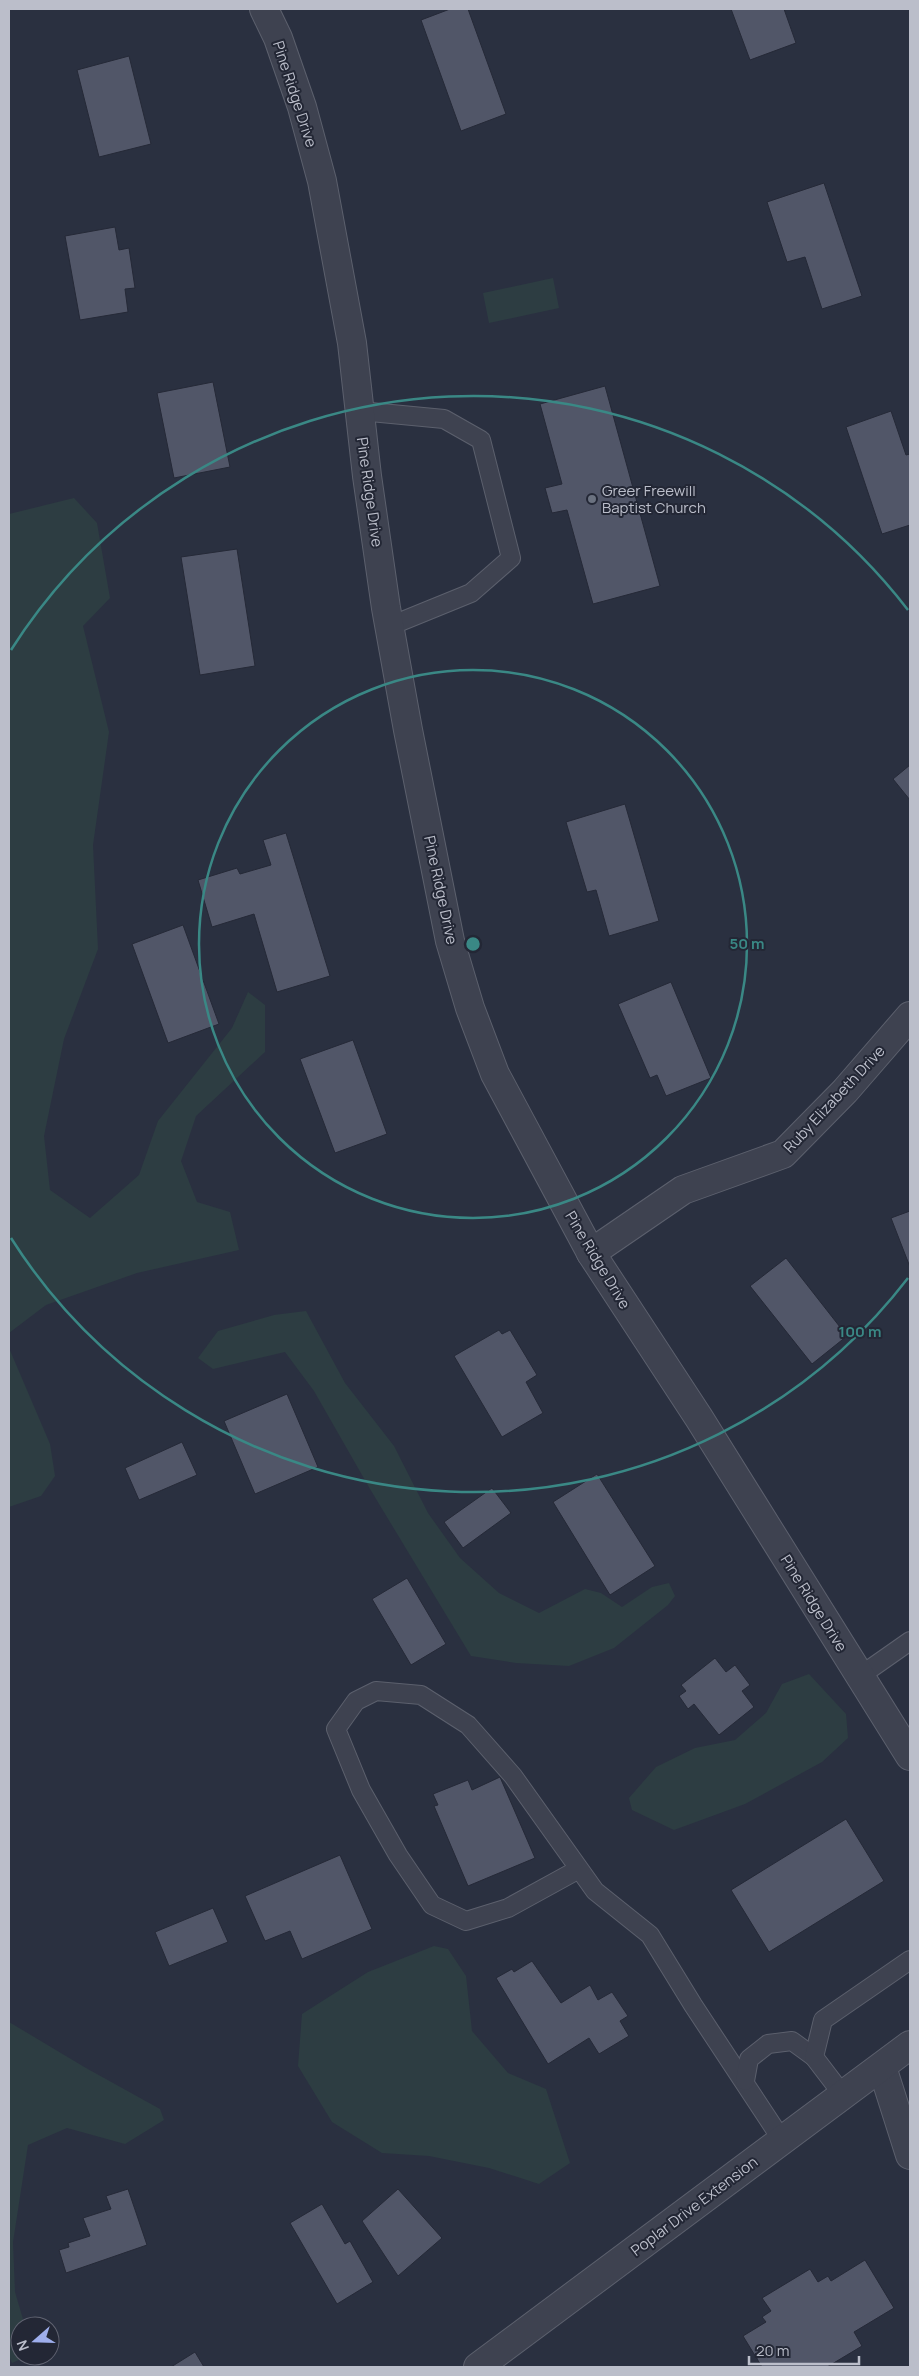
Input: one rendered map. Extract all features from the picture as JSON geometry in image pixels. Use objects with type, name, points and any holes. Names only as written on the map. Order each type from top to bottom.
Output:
[{"type":"street","name":"Pine Ridge Drive","points":[[264,9],[278,38],[302,107],[322,181],[352,343],[390,626],[408,730],[450,941],[470,1008],[495,1074],[591,1253],[699,1418],[910,1756]]},
{"type":"street","name":"Ruby Elizabeth Drive","points":[[591,1253],[683,1190],[782,1154],[845,1091],[910,1016]]},
{"type":"street","name":"Poplar Drive Extension","points":[[478,2367],[910,2045]]},
{"type":"street","points":[[882,2067],[910,2154]]},
{"type":"lane","points":[[360,411],[444,419],[481,440],[511,558],[471,593],[390,626]]},
{"type":"lane","points":[[860,1676],[910,1641]]},
{"type":"lane","points":[[579,1869],[508,1908],[466,1921],[432,1905],[398,1855],[361,1790],[336,1730],[356,1701],[376,1690],[421,1695],[468,1724],[513,1776],[595,1891],[650,1934],[693,2005],[782,2140]]},
{"type":"lane","points":[[814,2057],[823,2020],[910,1960]]},
{"type":"lane","points":[[744,2082],[749,2059],[768,2044],[792,2041],[814,2057],[843,2095]]},
{"type":"shaded area","points":[[553,278],[559,308],[489,323],[483,293]]},
{"type":"shaded area","points":[[74,498],[97,523],[110,598],[83,626],[109,732],[93,845],[98,949],[64,1039],[44,1136],[50,1190],[90,1218],[139,1175],[158,1121],[232,1028],[248,992],[265,1005],[265,1052],[196,1116],[181,1161],[197,1202],[230,1212],[239,1250],[137,1273],[46,1305],[9,1333],[9,514]]},
{"type":"shaded area","points":[[306,1311],[345,1383],[394,1446],[428,1513],[460,1558],[499,1593],[539,1613],[585,1589],[601,1593],[622,1607],[652,1587],[669,1583],[675,1596],[668,1605],[614,1648],[569,1666],[516,1663],[471,1656],[370,1489],[314,1391],[285,1352],[213,1369],[198,1358],[218,1331],[274,1315]]},
{"type":"shaded area","points":[[9,1348],[50,1444],[55,1476],[41,1496],[9,1507]]},
{"type":"shaded area","points":[[809,1674],[846,1714],[848,1738],[822,1762],[745,1804],[674,1830],[632,1810],[629,1798],[656,1767],[695,1748],[735,1740],[766,1713],[782,1684]]},
{"type":"shaded area","points":[[434,1946],[448,1949],[466,1976],[472,2031],[508,2073],[546,2089],[570,2163],[539,2184],[489,2168],[429,2156],[382,2153],[332,2122],[298,2066],[302,2014],[368,1972]]},
{"type":"shaded area","points":[[9,2022],[160,2109],[164,2120],[125,2144],[67,2128],[28,2145],[13,2242],[15,2292],[22,2316],[10,2316],[10,2358]]},
{"type":"building","points":[[450,9],[468,9],[506,114],[461,131],[421,20]]},
{"type":"building","points":[[731,9],[784,9],[796,43],[750,60]]},
{"type":"building","points":[[129,56],[151,144],[99,157],[77,70]]},
{"type":"building","points":[[824,183],[862,296],[822,309],[805,257],[787,262],[767,202]]},
{"type":"building","points":[[115,227],[119,250],[129,248],[135,288],[125,289],[128,312],[80,320],[65,236]]},
{"type":"building","points":[[213,382],[230,467],[174,478],[157,393]]},
{"type":"building","name":"Greer Freewill Baptist Church","points":[[605,386],[660,586],[593,604],[567,510],[552,513],[545,488],[562,484],[540,404]]},
{"type":"building","points":[[891,411],[906,455],[910,454],[910,525],[882,534],[846,427]]},
{"type":"building","points":[[237,549],[255,666],[200,675],[181,557]]},
{"type":"building","points":[[910,765],[910,800],[893,779]]},
{"type":"building","points":[[625,804],[659,921],[609,936],[596,890],[587,892],[566,822]]},
{"type":"building","points":[[286,833],[330,976],[277,992],[254,914],[212,927],[198,880],[237,868],[240,874],[271,865],[263,840]]},
{"type":"building","points":[[183,925],[219,1024],[168,1043],[132,944]]},
{"type":"building","points":[[671,982],[711,1078],[666,1096],[657,1075],[650,1078],[618,1004]]},
{"type":"building","points":[[353,1040],[387,1134],[335,1153],[300,1059]]},
{"type":"building","points":[[910,1211],[910,1267],[891,1218]]},
{"type":"building","points":[[786,1258],[847,1336],[812,1364],[750,1286]]},
{"type":"building","points":[[499,1330],[502,1334],[510,1330],[537,1375],[526,1382],[543,1413],[502,1437],[454,1356]]},
{"type":"building","points":[[287,1394],[318,1467],[255,1494],[224,1421]]},
{"type":"building","points":[[182,1442],[197,1475],[139,1500],[125,1468]]},
{"type":"building","points":[[597,1474],[655,1566],[610,1595],[553,1502]]},
{"type":"building","points":[[492,1488],[511,1513],[463,1548],[444,1522]]},
{"type":"building","points":[[407,1578],[446,1644],[411,1665],[372,1599]]},
{"type":"building","points":[[715,1658],[726,1672],[735,1665],[750,1685],[742,1691],[754,1707],[719,1735],[694,1704],[688,1709],[679,1696],[686,1691],[681,1685]]},
{"type":"building","points":[[500,1777],[535,1858],[468,1886],[434,1806],[438,1805],[433,1794],[468,1780],[472,1790]]},
{"type":"building","points":[[846,1819],[884,1881],[769,1952],[731,1890]]},
{"type":"building","points":[[340,1855],[372,1929],[302,1959],[290,1931],[265,1941],[245,1896]]},
{"type":"building","points":[[213,1908],[228,1942],[169,1966],[155,1932]]},
{"type":"building","points":[[532,1961],[561,2003],[590,1985],[598,2000],[612,1992],[628,2016],[620,2021],[629,2036],[599,2054],[589,2038],[548,2064],[496,1978],[512,1969],[514,1972]]},
{"type":"building","points":[[128,2189],[147,2245],[66,2273],[59,2250],[69,2247],[68,2243],[90,2236],[83,2218],[111,2209],[106,2196]]},
{"type":"building","points":[[398,2189],[442,2238],[398,2276],[362,2221]]},
{"type":"building","points":[[322,2204],[345,2244],[350,2241],[373,2282],[337,2304],[290,2223]]},
{"type":"building","points":[[865,2260],[894,2308],[854,2332],[862,2346],[827,2367],[762,2367],[743,2336],[766,2322],[762,2317],[771,2311],[762,2298],[810,2269],[818,2282],[828,2276],[831,2281]]},
{"type":"building","points":[[195,2352],[204,2367],[171,2367]]},
{"type":"place","name":"Greer Freewill Baptist Church","points":[[592,499]]}]
